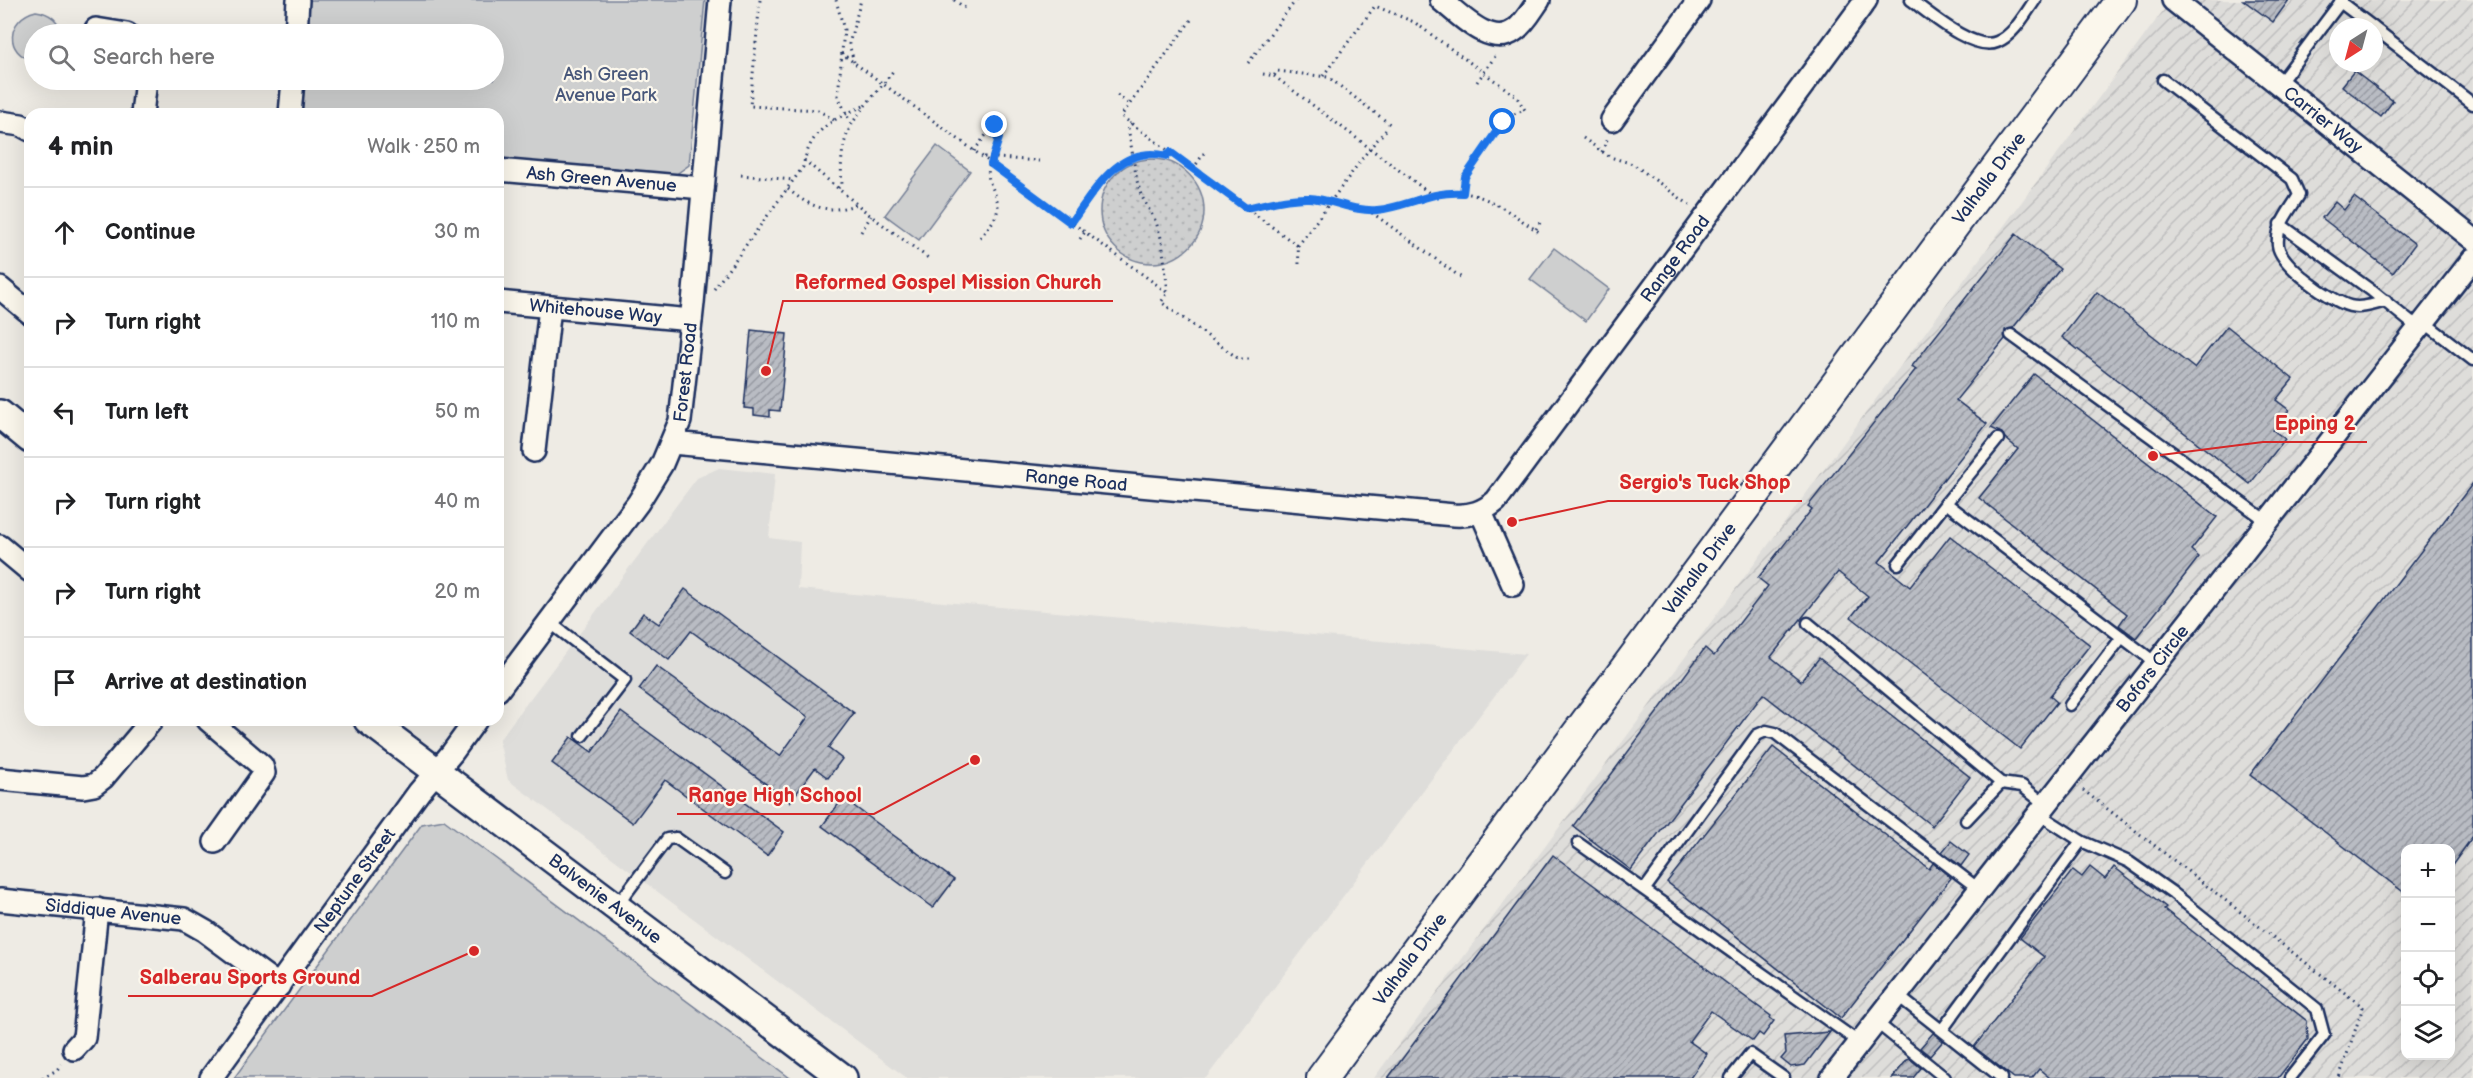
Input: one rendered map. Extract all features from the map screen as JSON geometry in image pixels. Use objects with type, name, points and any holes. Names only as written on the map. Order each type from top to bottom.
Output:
[{"type":"main road","name":"Valhalla Drive","points":[[1322,1078],[2121,0]]},
{"type":"street","points":[[297,24],[298,0]]},
{"type":"street","name":"Forest Road","points":[[504,682],[638,502],[662,464],[682,412],[720,0]]},
{"type":"street","points":[[1441,0],[1484,32],[1500,36],[1515,30],[1539,0]]},
{"type":"street","points":[[1611,120],[1699,0]]},
{"type":"street","name":"Range Road","points":[[672,443],[1454,515],[1468,516],[1481,512],[1496,501],[1866,0]]},
{"type":"street","name":"Carrier Way","points":[[2173,0],[2473,239]]},
{"type":"street","points":[[143,108],[145,90]]},
{"type":"street","points":[[291,108],[292,90]]},
{"type":"street","points":[[0,122],[24,127]]},
{"type":"street","name":"Ash Green Avenue","points":[[504,171],[703,188]]},
{"type":"street","name":"Bofors Circle","points":[[1832,1078],[2473,260]]},
{"type":"street","points":[[0,288],[24,308]]},
{"type":"street","name":"Whitehouse Way","points":[[504,304],[691,320]]},
{"type":"street","points":[[534,451],[550,308]]},
{"type":"street","points":[[0,414],[24,434]]},
{"type":"street","points":[[1481,512],[1513,585]]},
{"type":"street","points":[[0,546],[24,566]]},
{"type":"street","points":[[0,779],[83,787],[94,785],[103,778],[147,726]]},
{"type":"street","points":[[215,726],[262,766],[264,773],[215,842]]},
{"type":"street","name":"Balvenie Avenue","points":[[376,726],[843,1078]]},
{"type":"street","points":[[435,772],[471,726]]},
{"type":"street","name":"Neptune Street","points":[[211,1078],[435,772]]},
{"type":"street","name":"Siddique Avenue","points":[[0,900],[184,919],[205,931],[279,986]]},
{"type":"street","points":[[74,1049],[84,1038],[97,909]]},
{"type":"lane","points":[[1911,0],[1923,4],[1958,33],[1984,44],[1997,42],[2012,31],[2035,0]]},
{"type":"lane","points":[[2279,84],[2341,1],[2362,18]]},
{"type":"lane","points":[[2383,35],[2473,104]]},
{"type":"lane","points":[[2163,80],[2292,179],[2299,195],[2280,224],[2278,246],[2284,258],[2299,274],[2330,296],[2349,306],[2365,307],[2386,301]]},
{"type":"lane","points":[[2280,224],[2386,301],[2473,360]]},
{"type":"lane","points":[[2011,335],[2268,522]]},
{"type":"lane","points":[[1898,564],[1998,439]]},
{"type":"lane","points":[[1946,503],[2157,664]]},
{"type":"lane","points":[[548,621],[625,680],[582,736]]},
{"type":"lane","points":[[1808,623],[2001,783],[2022,786],[2043,810],[2081,841],[2129,862],[2173,893],[2317,1009],[2324,1035],[2290,1078]]},
{"type":"lane","points":[[2070,705],[2122,637]]},
{"type":"lane","points":[[1645,889],[1757,735],[1766,731],[1775,733],[1980,890]]},
{"type":"lane","points":[[1966,820],[2001,783]]},
{"type":"lane","points":[[616,907],[667,839],[676,837],[724,873]]},
{"type":"lane","points":[[1942,1030],[2081,841]]},
{"type":"lane","points":[[1578,843],[1860,1043]]},
{"type":"lane","points":[[1898,995],[2002,1078]]},
{"type":"lane","points":[[1876,1022],[1945,1078]]},
{"type":"lane","points":[[1731,1078],[1750,1054],[1784,1078]]},
{"type":"path","points":[[760,0],[750,106],[818,110],[834,120]]},
{"type":"path","points":[[836,0],[844,30],[838,96],[851,124]]},
{"type":"path","points":[[855,63],[849,44],[861,0]]},
{"type":"path","points":[[954,0],[968,10]]},
{"type":"path","points":[[1248,63],[1296,0]]},
{"type":"path","points":[[1323,76],[1375,6],[1414,22],[1516,96],[1525,110],[1511,115],[1503,122],[1465,177],[1463,193]]},
{"type":"path","points":[[1191,20],[1121,116],[1298,246]]},
{"type":"path","points":[[1476,82],[1500,49]]},
{"type":"path","points":[[841,53],[1168,293]]},
{"type":"path","points":[[838,188],[842,184],[840,159],[843,143],[851,124],[893,71]]},
{"type":"path","points":[[1274,76],[1277,71],[1328,77],[1391,125]]},
{"type":"path","points":[[1263,74],[1274,76],[1432,195]]},
{"type":"path","points":[[1117,95],[1129,104]]},
{"type":"path","points":[[708,297],[803,167],[812,141],[821,130],[834,120],[866,105]]},
{"type":"path","points":[[1131,123],[1128,127],[1137,181],[1162,241],[1168,293],[1161,302],[1239,359],[1251,359]]},
{"type":"path","points":[[994,135],[995,125]]},
{"type":"path","points":[[974,151],[989,130],[999,138],[989,179],[997,199],[998,209],[994,219],[978,240]]},
{"type":"path","points":[[1299,264],[1298,246],[1370,148],[1386,130]]},
{"type":"path","points":[[1583,138],[1610,157],[1634,164],[1695,208]]},
{"type":"path","points":[[1071,223],[1106,177],[1119,164],[1134,157],[1155,153],[1167,156],[1170,152]]},
{"type":"path","points":[[1193,169],[1204,153]]},
{"type":"path","points":[[983,157],[1039,161]]},
{"type":"path","points":[[804,160],[871,216],[931,260]]},
{"type":"path","points":[[741,175],[793,180]]},
{"type":"path","points":[[787,189],[814,207],[843,210],[857,204]]},
{"type":"path","points":[[1246,208],[1311,198],[1367,209],[1393,207],[1432,195],[1463,193],[1496,202],[1542,234]]},
{"type":"path","points":[[1367,209],[1463,279]]},
{"type":"path","points":[[861,232],[871,216]]},
{"type":"path","points":[[1535,230],[1541,221]]},
{"type":"path","points":[[1080,239],[1085,232]]},
{"type":"path","points":[[2068,777],[2363,1007],[2339,1078]]},
{"type":"path","points":[[42,1078],[57,1070]]},
{"type":"shaded area","points":[[2171,0],[2473,0],[2473,1078],[1374,1078]]},
{"type":"shaded area","points":[[719,468],[775,474],[769,538],[800,542],[798,589],[1526,654],[1206,1078],[907,1078],[508,780],[499,740],[697,478]]},
{"type":"green space","name":"Ash Green Avenue Park","points":[[308,0],[705,0],[689,165],[675,175],[504,161],[504,108],[300,108],[301,90],[504,90],[504,24],[307,24]]},
{"type":"green space","points":[[36,11],[46,13],[58,24],[24,24],[24,57],[17,51],[12,36],[14,28],[26,15]]},
{"type":"green space","points":[[937,146],[970,171],[919,240],[885,215]]},
{"type":"green space","points":[[1152,159],[1172,163],[1189,174],[1200,191],[1204,211],[1200,231],[1189,248],[1172,259],[1152,263],[1132,259],[1115,248],[1104,231],[1100,211],[1104,191],[1115,174],[1132,163]]},
{"type":"green space","points":[[1554,248],[1609,289],[1586,321],[1530,279]]},
{"type":"green space","points":[[444,820],[790,1078],[234,1078],[422,824]]},
{"type":"building","points":[[2243,0],[2289,0],[2273,22]]},
{"type":"building","points":[[2355,72],[2393,101],[2381,117],[2342,86]]},
{"type":"building","points":[[2354,197],[2415,244],[2393,273],[2322,218],[2335,202],[2344,210]]},
{"type":"building","points":[[2016,234],[2060,269],[2013,328],[2005,330],[2005,339],[1956,400],[1987,424],[1879,562],[1910,587],[1950,536],[2090,645],[2050,696],[2057,702],[2020,749],[1851,617],[1868,596],[1838,572],[1771,657],[1801,681],[1819,658],[1970,777],[1932,826],[1763,694],[1631,870],[1573,826],[1705,648],[1714,656],[1768,586],[1758,578],[1812,509],[1808,506],[1916,369],[1912,366]]},
{"type":"building","points":[[2097,292],[2194,368],[2227,326],[2293,379],[2276,400],[2289,410],[2273,430],[2285,439],[2250,484],[2062,337]]},
{"type":"building","points":[[751,330],[787,334],[780,411],[770,410],[770,417],[754,415],[754,409],[744,408]]},
{"type":"building","points":[[2034,374],[2217,517],[2191,550],[2199,557],[2136,638],[2119,625],[2127,614],[1979,498],[2018,449],[2002,433],[1991,428]]},
{"type":"building","points":[[2473,483],[2473,836],[2455,861],[2455,844],[2401,844],[2401,890],[2250,775]]},
{"type":"building","points":[[685,589],[854,713],[828,748],[842,759],[828,778],[815,768],[790,802],[639,689],[656,666],[780,756],[808,717],[691,631],[669,660],[630,631],[643,613],[659,624]]},
{"type":"building","points":[[621,712],[784,832],[767,856],[665,780],[633,823],[552,763],[571,737],[592,752]]},
{"type":"building","points":[[1773,747],[1929,869],[1933,863],[1951,878],[1841,1018],[1667,882]]},
{"type":"building","points":[[843,798],[954,880],[933,908],[822,826]]},
{"type":"building","points":[[1951,841],[1969,855],[1961,866],[1942,852]]},
{"type":"building","points":[[1553,855],[1771,1016],[1770,1018],[1774,1021],[1763,1036],[1759,1033],[1753,1041],[1711,1011],[1689,1041],[1707,1054],[1690,1078],[1388,1078]]},
{"type":"building","points":[[2090,867],[2105,879],[2114,867],[2307,1021],[2308,1039],[2278,1078],[2050,1078],[2039,1069],[2032,1078],[2014,1078],[1974,1047],[2044,957],[2020,938],[2073,870],[2082,877]]},
{"type":"building","points":[[1830,1032],[1805,1065],[1791,1067],[1781,1059],[1786,1053],[1784,1036]]},
{"type":"building","points":[[1933,1033],[1943,1041],[1930,1056],[1920,1048]]},
{"type":"building","points":[[1910,1059],[1921,1068],[1913,1078],[1892,1078],[1907,1060]]},
{"type":"place","name":"Reformed Gospel Mission Church","points":[[766,371]]},
{"type":"place","name":"Epping 2","points":[[2153,456]]},
{"type":"place","name":"Sergio's Tuck Shop","points":[[1512,522]]},
{"type":"place","name":"Range High School","points":[[975,760]]},
{"type":"place","name":"Salberau Sports Ground","points":[[474,951]]},
{"type":"route","points":[[995,125],[994,135],[999,138],[991,164],[1071,223],[1106,177],[1119,164],[1134,157],[1155,153],[1167,156],[1170,152],[1246,208],[1311,198],[1375,210],[1432,195],[1463,193],[1465,177],[1503,122]]}]
